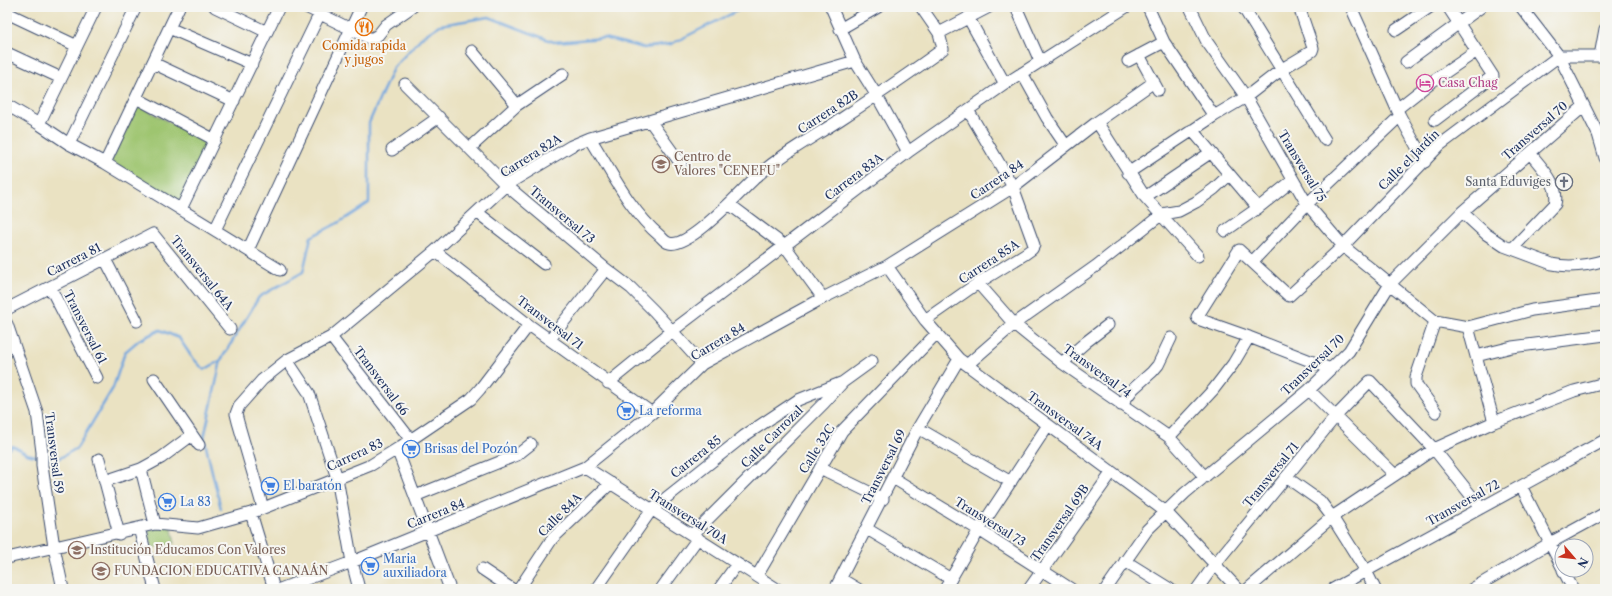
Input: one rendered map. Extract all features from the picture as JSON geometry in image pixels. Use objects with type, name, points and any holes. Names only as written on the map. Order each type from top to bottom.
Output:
[{"type":"street","points":[[39,124],[96,7]]},
{"type":"street","points":[[69,144],[136,7]]},
{"type":"street","points":[[105,163],[179,7]]},
{"type":"street","points":[[215,7],[267,32]]},
{"type":"street","points":[[181,209],[279,7]]},
{"type":"street","points":[[306,7],[321,10],[367,38],[374,38],[386,25],[407,8]]},
{"type":"street","points":[[248,250],[361,7]]},
{"type":"street","points":[[831,7],[855,60],[908,152]]},
{"type":"street","points":[[840,29],[878,7]]},
{"type":"street","points":[[922,7],[939,33],[972,13],[989,7]]},
{"type":"street","points":[[1016,7],[1040,61]]},
{"type":"street","name":"Carrera 83A","points":[[608,383],[672,331],[908,152],[1005,84],[1126,7]]},
{"type":"street","points":[[1148,7],[1164,42],[1214,116]]},
{"type":"street","name":"Transversal 75","points":[[1190,7],[1207,42],[1246,97],[1307,204],[1343,246],[1435,321],[1468,327],[1532,310],[1605,300]]},
{"type":"street","points":[[1243,7],[1325,140]]},
{"type":"street","points":[[1128,173],[1192,130],[1246,97],[1282,69],[1312,51],[1313,48],[1299,7]]},
{"type":"street","points":[[1351,7],[1398,112],[1425,162]]},
{"type":"street","points":[[1396,30],[1430,7]]},
{"type":"street","points":[[1435,120],[1493,76],[1448,7]]},
{"type":"street","points":[[1406,62],[1481,7]]},
{"type":"street","points":[[1521,7],[1559,56],[1603,143],[1605,158]]},
{"type":"street","points":[[215,230],[321,10]]},
{"type":"street","points":[[7,13],[77,46]]},
{"type":"street","points":[[972,13],[1005,84]]},
{"type":"street","points":[[169,28],[252,64]]},
{"type":"street","points":[[1559,56],[1602,57],[1605,29]]},
{"type":"street","name":"Carrera 82B","points":[[590,138],[632,206],[650,227],[667,242],[673,244],[703,227],[755,179],[781,158],[877,96],[943,49],[939,33]]},
{"type":"street","points":[[1128,61],[1164,42]]},
{"type":"street","points":[[472,51],[517,105]]},
{"type":"street","points":[[1331,369],[1249,337],[1200,321],[1197,317],[1239,250],[1252,262],[1398,112],[1430,83],[1477,51]]},
{"type":"street","points":[[7,53],[61,78]]},
{"type":"street","name":"Carrera 84","points":[[280,589],[352,562],[585,467],[652,413],[702,364],[823,298],[887,266],[1012,187],[1097,122],[1156,86],[1139,55]]},
{"type":"street","name":"Calle el Jardín","points":[[1252,262],[1289,296],[1343,246],[1440,145],[1559,56]]},
{"type":"street","name":"Carrera 82A","points":[[263,508],[236,414],[239,406],[262,380],[286,360],[331,337],[435,251],[506,185],[571,146],[590,138],[855,60]]},
{"type":"street","points":[[153,63],[234,101]]},
{"type":"street","points":[[1022,73],[1047,118],[1066,146]]},
{"type":"street","points":[[470,148],[517,105],[563,74]]},
{"type":"street","name":"Transversal 73","points":[[405,84],[506,185],[606,269],[631,288],[702,364]]},
{"type":"street","points":[[136,98],[215,140]]},
{"type":"street","points":[[7,105],[69,144],[105,163],[280,270]]},
{"type":"street","name":"Transversal 70","points":[[1106,589],[1147,530],[1205,476],[1310,390],[1349,351],[1390,284],[1462,212],[1584,106]]},
{"type":"street","points":[[968,110],[1012,187]]},
{"type":"street","points":[[392,150],[439,117]]},
{"type":"street","points":[[650,121],[681,164]]},
{"type":"street","points":[[1097,122],[1128,173],[1145,197],[1162,214],[1198,256]]},
{"type":"street","points":[[1192,130],[1258,208]]},
{"type":"street","points":[[1145,197],[1210,153]]},
{"type":"street","points":[[1512,249],[1556,204],[1556,188],[1530,153]]},
{"type":"street","points":[[1162,214],[1179,211],[1196,202],[1214,189],[1229,175]]},
{"type":"street","points":[[1225,232],[1293,180]]},
{"type":"street","name":"Carrera 85A","points":[[925,320],[1032,249],[1034,245],[1012,187]]},
{"type":"street","points":[[729,204],[785,246],[823,298]]},
{"type":"street","points":[[478,212],[544,264]]},
{"type":"street","points":[[1462,212],[1486,234],[1512,249],[1559,266],[1605,260]]},
{"type":"street","name":"Transversal 69","points":[[835,589],[883,499],[918,428],[963,362],[1096,266],[1162,214]]},
{"type":"street","name":"Carrera 81","points":[[7,309],[153,234]]},
{"type":"street","name":"Transversal 64A","points":[[153,234],[230,329]]},
{"type":"street","name":"Transversal 71","points":[[435,251],[529,325],[608,383],[652,413]]},
{"type":"street","points":[[104,259],[138,321]]},
{"type":"street","name":"Transversal 74A","points":[[887,266],[925,320],[963,362],[1166,512],[1238,589]]},
{"type":"street","points":[[550,339],[606,269]]},
{"type":"street","name":"Transversal 74","points":[[978,284],[1014,324],[1062,363],[1169,437],[1205,476]]},
{"type":"street","name":"Transversal 61","points":[[50,287],[97,378]]},
{"type":"street","points":[[1435,321],[1416,377],[1416,384],[1436,412]]},
{"type":"street","name":"Transversal 59","points":[[7,324],[37,412],[42,452],[42,466],[54,547],[63,589]]},
{"type":"street","name":"Carrera 83","points":[[7,558],[119,534],[155,524],[198,528],[251,513],[371,465],[470,399],[480,389],[529,325]]},
{"type":"street","points":[[1062,363],[1108,325]]},
{"type":"street","points":[[1468,327],[1494,422]]},
{"type":"street","name":"Calle 32C","points":[[757,576],[842,431],[937,333]]},
{"type":"street","points":[[1476,356],[1512,347],[1605,335]]},
{"type":"street","name":"Transversal 66","points":[[331,337],[410,440]]},
{"type":"street","points":[[1169,437],[1213,390],[1233,364],[1249,337]]},
{"type":"street","points":[[1121,405],[1133,389],[1158,365],[1172,338]]},
{"type":"street","points":[[286,360],[309,393],[337,478],[352,562],[359,589]]},
{"type":"street","name":"Calle Carrozal","points":[[660,589],[695,536],[843,382],[872,361]]},
{"type":"street","points":[[154,379],[199,445]]},
{"type":"street","name":"Transversal 71","points":[[1197,589],[1215,564],[1336,416],[1370,381],[1434,449]]},
{"type":"street","name":"Carrera 85","points":[[596,589],[652,509],[744,436],[798,400],[843,382]]},
{"type":"street","points":[[1248,589],[1332,517],[1434,449],[1494,422],[1574,391],[1605,383]]},
{"type":"street","points":[[1310,390],[1395,474]]},
{"type":"street","points":[[945,589],[979,530],[1048,425]]},
{"type":"street","points":[[918,428],[1011,482]]},
{"type":"street","points":[[105,481],[141,469],[161,458],[192,435]]},
{"type":"street","name":"Transversal 72","points":[[1333,589],[1605,440]]},
{"type":"street","points":[[415,496],[517,455],[531,444]]},
{"type":"street","points":[[397,449],[450,589]]},
{"type":"street","points":[[1434,449],[1481,508]]},
{"type":"street","points":[[99,459],[119,534]]},
{"type":"street","name":"Transversal 70A","points":[[585,467],[777,589]]},
{"type":"street","points":[[820,468],[883,499]]},
{"type":"street","points":[[141,469],[155,524]]},
{"type":"street","name":"Transversal 69B","points":[[1029,589],[1112,472]]},
{"type":"street","points":[[1286,477],[1320,501],[1332,517],[1366,571],[1375,589]]},
{"type":"street","name":"Transversal 73","points":[[893,478],[979,530],[1071,589]]},
{"type":"street","name":"Calle 84A","points":[[519,589],[552,539],[611,483]]},
{"type":"street","points":[[1521,486],[1554,551]]},
{"type":"street","points":[[251,513],[274,589]]},
{"type":"street","points":[[1472,589],[1550,543],[1605,513]]},
{"type":"street","points":[[139,528],[154,589]]},
{"type":"street","points":[[867,529],[951,579]]},
{"type":"street","points":[[1125,561],[1170,589]]},
{"type":"street","points":[[719,589],[737,564]]},
{"type":"street","points":[[482,569],[512,589]]},
{"type":"street","points":[[1568,578],[1573,589]]},
{"type":"street","points":[[841,579],[858,589]]},
{"type":"green space","points":[[138,105],[207,143],[179,204],[111,162]]},
{"type":"green space","points":[[171,525],[175,543],[152,548],[148,530]]},
{"type":"waterway","points":[[221,509],[204,438],[221,360],[259,297],[303,272],[311,237],[338,223],[369,203],[369,123],[393,68],[422,37],[440,25],[489,17],[554,42],[604,38],[644,48],[671,44],[745,7]]},
{"type":"waterway","points":[[46,458],[60,458],[77,448],[113,388],[125,352],[139,340],[160,330],[179,338],[191,356],[204,370],[221,360]]},
{"type":"waterway","points":[[7,450],[13,446],[27,454],[39,457]]},
{"type":"place","name":"Comida rapida y jugos","points":[[364,27]]},
{"type":"place","name":"Casa Chag","points":[[1425,83]]},
{"type":"place","name":"Centro de Valores \"CENEFU\"","points":[[661,164]]},
{"type":"place","name":"Santa Eduviges","points":[[1564,182]]},
{"type":"place","name":"La reforma","points":[[626,411]]},
{"type":"place","name":"Brisas del Pozón","points":[[411,449]]},
{"type":"place","name":"El baratón","points":[[270,486]]},
{"type":"place","name":"La 83","points":[[167,502]]},
{"type":"place","name":"Institución Educamos Con Valores","points":[[77,550]]},
{"type":"place","name":"Maria auxiliadora","points":[[370,566]]},
{"type":"place","name":"FUNDACION EDUCATIVA CANAÁN","points":[[101,571]]}]
